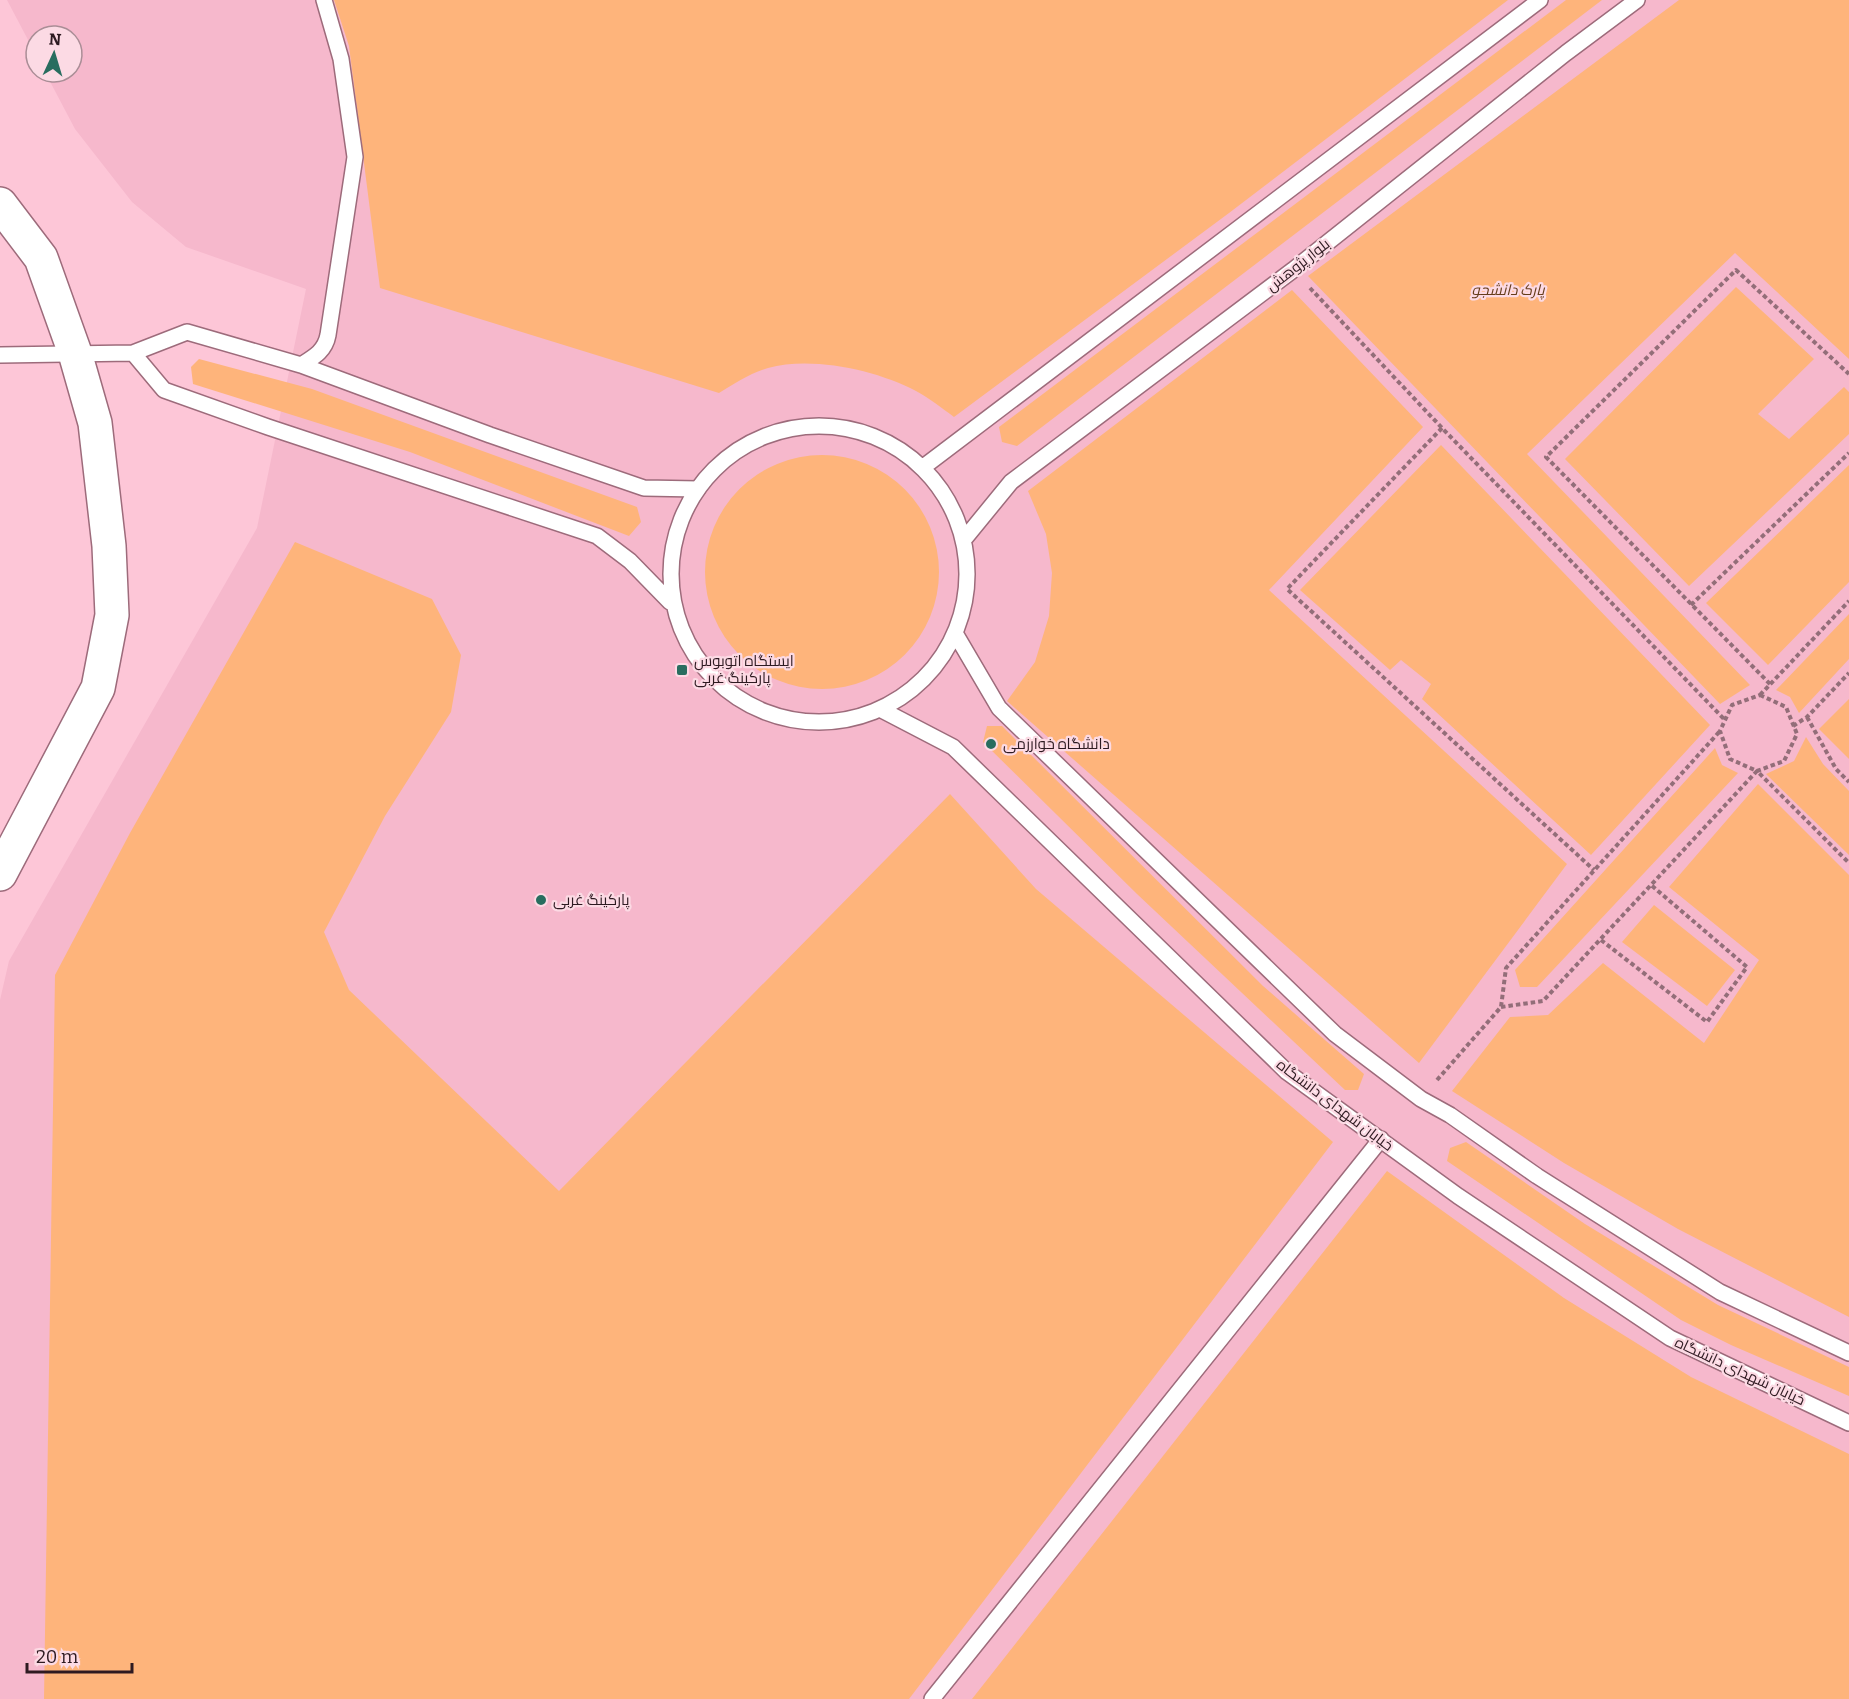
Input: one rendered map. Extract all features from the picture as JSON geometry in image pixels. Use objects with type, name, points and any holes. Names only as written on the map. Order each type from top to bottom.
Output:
[{"type":"main road","points":[[0,204],[41,258],[75,353],[95,423],[109,546],[112,615],[98,688],[0,874]]},
{"type":"lane","points":[[301,365],[320,352],[326,344],[355,157],[341,59],[324,0]]},
{"type":"lane","points":[[927,465],[1540,0]]},
{"type":"lane","name":"بلوار پژوهش","points":[[966,537],[1011,482],[1293,270],[1566,53],[1637,0]]},
{"type":"lane","points":[[0,355],[133,353],[187,332],[301,365],[490,435],[644,488],[698,489]]},
{"type":"lane","points":[[133,353],[164,390],[268,428],[597,536],[630,561],[670,602],[685,638],[706,670],[735,696],[769,713],[807,721],[845,720],[880,709],[911,690],[936,664],[955,633],[966,593],[966,537],[927,465],[868,435],[830,427],[791,429],[754,441],[722,463],[698,489],[679,526],[671,564],[670,602]]},
{"type":"lane","points":[[955,633],[999,708],[1335,1034],[1421,1099],[1450,1115],[1538,1176],[1720,1292],[1849,1353]]},
{"type":"lane","name":"خیابان شهدای دانشگاه","points":[[880,709],[953,747],[1287,1072],[1458,1196],[1670,1338],[1849,1423]]},
{"type":"lane","points":[[932,1699],[1381,1139]]},
{"type":"path","points":[[1293,270],[1442,429],[1725,720]]},
{"type":"path","points":[[1770,684],[1546,458],[1736,270],[1849,375]]},
{"type":"path","points":[[1442,429],[1287,589],[1594,870]]},
{"type":"path","points":[[1691,605],[1849,453]]},
{"type":"path","points":[[1421,1099],[1501,1007],[1506,968],[1720,731],[1732,705],[1760,695],[1849,601]]},
{"type":"path","points":[[1793,726],[1807,717],[1849,673]]},
{"type":"path","points":[[1501,1007],[1543,1001],[1757,771],[1784,761],[1797,734],[1786,707],[1760,695]]},
{"type":"path","points":[[1807,717],[1836,769],[1849,782]]},
{"type":"path","points":[[1720,731],[1730,759],[1757,771],[1849,863]]},
{"type":"path","points":[[1601,940],[1707,1022],[1747,967],[1651,885]]},
{"type":"shaded area","name":"دانشگاه خوارزمی","points":[[7,0],[1849,0],[1849,1699],[0,1699],[0,1000],[9,961],[257,528],[306,289],[186,247],[132,202],[75,129],[51,84],[84,84],[84,24],[24,24],[24,32]]},
{"type":"green space","points":[[334,0],[1508,0],[1229,213],[954,417],[926,397],[900,383],[863,371],[824,364],[768,368],[719,393],[380,288],[349,46]]},
{"type":"green space","points":[[1566,0],[1602,0],[1017,446],[1002,442],[999,427]]},
{"type":"green space","name":"پارک دانشجو","points":[[1679,0],[1849,0],[1849,359],[1735,253],[1527,454],[1750,685],[1720,704],[1308,276]]},
{"type":"green space","points":[[1736,287],[1814,359],[1758,414],[1789,439],[1844,387],[1849,392],[1849,434],[1689,586],[1565,459]]},
{"type":"green space","points":[[1292,290],[1423,427],[1269,590],[1567,864],[1419,1063],[1007,701],[1035,662],[1049,616],[1052,573],[1046,534],[1028,491]]},
{"type":"green space","points":[[199,359],[312,389],[637,507],[641,522],[629,536],[410,452],[193,384],[191,367]]},
{"type":"green space","points":[[1441,445],[1710,725],[1591,855],[1422,699],[1431,684],[1401,660],[1390,670],[1300,590]]},
{"type":"green space","points":[[822,455],[845,457],[867,464],[887,475],[905,489],[919,507],[930,527],[937,549],[939,572],[937,595],[930,617],[919,637],[905,655],[887,669],[867,680],[845,687],[822,689],[799,687],[777,680],[757,669],[739,655],[725,637],[714,617],[707,595],[705,572],[707,549],[714,527],[725,507],[739,489],[757,475],[777,464],[799,457]]},
{"type":"green space","points":[[1849,465],[1849,582],[1768,665],[1706,603]]},
{"type":"green space","points":[[295,542],[432,599],[461,655],[451,712],[385,816],[324,932],[349,990],[559,1191],[950,794],[1036,889],[1333,1142],[909,1699],[44,1699],[55,975],[130,833]]},
{"type":"green space","points":[[1849,614],[1849,659],[1799,713],[1790,697],[1776,690]]},
{"type":"green space","points":[[1849,699],[1849,759],[1819,729]]},
{"type":"green space","points":[[987,726],[1002,726],[1263,986],[1364,1074],[1358,1090],[1345,1090],[1137,894],[983,742]]},
{"type":"green space","points":[[1806,737],[1823,764],[1849,791],[1849,855],[1766,774],[1794,761]]},
{"type":"green space","points":[[1715,748],[1722,765],[1738,773],[1537,987],[1520,987],[1515,970]]},
{"type":"green space","points":[[1758,784],[1849,875],[1849,1317],[1678,1229],[1564,1163],[1452,1091],[1510,1017],[1548,1015],[1603,963],[1704,1043],[1759,960],[1669,887]]},
{"type":"green space","points":[[1654,905],[1735,970],[1707,1006],[1622,942]]},
{"type":"green space","points":[[1466,1142],[1585,1224],[1718,1305],[1849,1367],[1849,1396],[1731,1345],[1681,1320],[1447,1161],[1450,1148]]},
{"type":"green space","points":[[1387,1171],[1564,1298],[1691,1377],[1849,1454],[1849,1699],[972,1699]]},
{"type":"place","name":"ایستگاه اتوبوس پارکینگ غربی","points":[[682,670]]},
{"type":"place","name":"دانشگاه خوارزمی","points":[[991,744]]},
{"type":"place","name":"پارکینگ غربی","points":[[541,900]]}]
